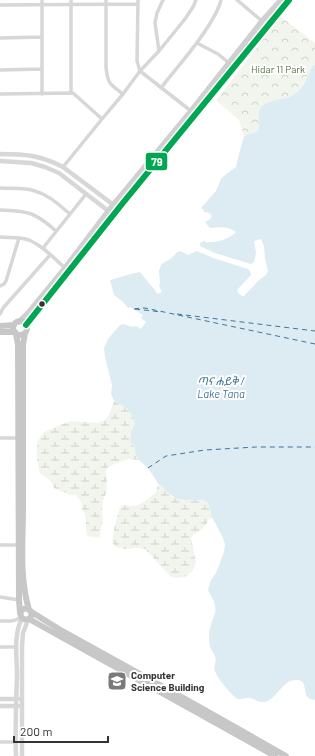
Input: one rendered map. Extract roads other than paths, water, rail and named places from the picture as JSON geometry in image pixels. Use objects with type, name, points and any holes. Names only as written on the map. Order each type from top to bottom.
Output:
[{"type":"highway","points":[[0,326],[23,322],[26,325],[20,365]]},
{"type":"highway","points":[[16,323],[13,329],[16,333],[20,365],[21,451],[21,545],[19,600],[24,617]]},
{"type":"highway","points":[[0,332],[25,333]]},
{"type":"highway","points":[[21,545],[25,598],[31,615],[24,617]]},
{"type":"highway","points":[[275,756],[258,743],[62,631],[30,610],[24,609],[21,611],[24,617],[258,743],[286,756]]},
{"type":"main road","points":[[26,325],[111,213],[200,105],[236,59],[262,21],[281,0]]},
{"type":"main road","points":[[173,137],[191,111],[200,105],[229,63],[236,59],[289,0]]},
{"type":"main road","points":[[16,323],[28,313],[67,270]]},
{"type":"street","points":[[159,51],[155,23],[157,13],[163,0]]},
{"type":"street","points":[[59,173],[140,71],[159,51],[185,19],[196,0]]},
{"type":"street","points":[[161,88],[197,43],[219,8],[221,0]]},
{"type":"street","points":[[237,0],[262,21]]},
{"type":"street","points":[[42,2],[42,94]]},
{"type":"street","points":[[0,4],[42,2],[138,2],[137,61],[140,71],[191,111]]},
{"type":"street","points":[[71,2],[71,93]]},
{"type":"street","points":[[106,2],[107,78],[111,86],[123,94]]},
{"type":"street","points":[[0,38],[42,37]]},
{"type":"street","points":[[197,43],[218,54],[229,63]]},
{"type":"street","points":[[0,70],[42,69]]},
{"type":"street","points":[[0,94],[74,93],[102,119]]},
{"type":"street","points":[[0,154],[37,156],[54,162],[63,167],[116,207]]},
{"type":"street","points":[[0,161],[31,163],[59,173],[111,213]]},
{"type":"street","points":[[0,188],[34,190],[50,198],[70,214]]},
{"type":"street","points":[[43,248],[91,188]]},
{"type":"street","points":[[0,210],[21,211],[31,214],[40,218],[56,231]]},
{"type":"street","points":[[0,237],[19,238],[35,243],[43,248],[67,270]]},
{"type":"street","points":[[0,286],[6,281],[19,238]]},
{"type":"street","points":[[0,314],[3,308],[50,255]]},
{"type":"street","points":[[0,438],[20,434]]},
{"type":"street","points":[[0,545],[21,545]]},
{"type":"street","points":[[0,597],[19,600]]},
{"type":"street","points":[[0,621],[14,621],[24,617]]},
{"type":"street","points":[[22,756],[22,646],[24,617]]},
{"type":"street","points":[[16,756],[16,647],[18,626],[24,617]]},
{"type":"street","points":[[0,647],[22,646]]},
{"type":"street","points":[[0,699],[22,699]]},
{"type":"street","points":[[0,706],[22,706]]},
{"type":"street","points":[[0,742],[22,742]]},
{"type":"water","name":"ጣና ሐይቅ / Lake Tana","points":[[315,64],[315,700],[307,697],[302,681],[292,680],[271,699],[266,702],[261,702],[251,698],[238,699],[221,682],[215,671],[215,656],[210,647],[209,633],[215,613],[215,607],[214,601],[208,590],[224,552],[225,544],[213,519],[209,506],[207,502],[203,500],[177,499],[158,483],[148,468],[136,456],[134,445],[131,443],[132,431],[135,424],[127,408],[114,401],[111,394],[112,385],[104,348],[108,339],[120,325],[136,326],[141,329],[146,322],[141,318],[143,315],[130,307],[128,308],[114,295],[110,280],[140,272],[158,294],[162,292],[159,286],[159,271],[161,265],[179,251],[188,255],[197,251],[213,258],[248,269],[251,275],[237,290],[242,296],[244,296],[259,280],[266,275],[268,271],[264,246],[261,239],[254,241],[256,253],[254,262],[251,264],[215,253],[200,246],[200,243],[205,240],[205,242],[209,242],[222,240],[236,232],[227,228],[210,228],[205,222],[212,216],[210,213],[204,212],[201,208],[216,191],[221,179],[236,167],[244,136],[258,131],[259,112],[261,108],[273,101],[287,98],[298,91]]},
{"type":"place","name":"Computer Science Building","points":[[117,681]]},
{"type":"park label","name":"Hidar 11 Park","points":[[278,69]]}]
